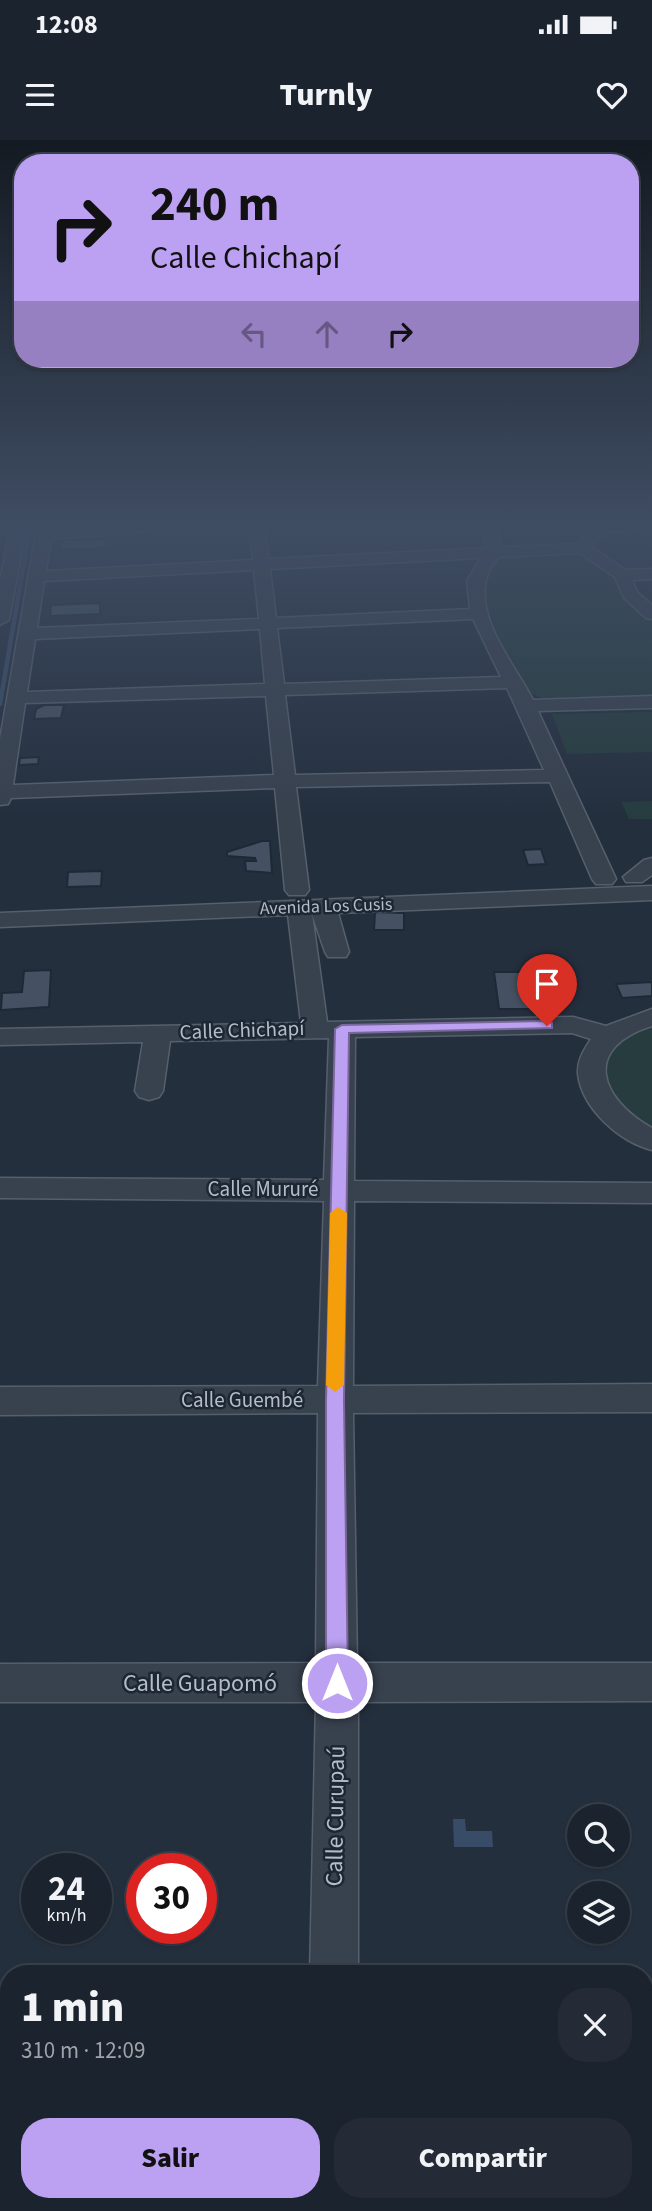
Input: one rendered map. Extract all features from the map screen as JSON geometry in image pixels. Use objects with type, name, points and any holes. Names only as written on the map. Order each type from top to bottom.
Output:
[{"type":"street","points":[[30,624],[1,795],[285,781],[555,776]]},
{"type":"street","name":"Calle Curupaú","points":[[268,624],[285,781],[328,1029],[339,1189],[335,1400],[337,1683],[334,1965]]},
{"type":"street","points":[[28,634],[276,624]]},
{"type":"street","points":[[485,624],[526,706],[555,776],[604,879]]},
{"type":"street","points":[[16,698],[512,682]]},
{"type":"street","points":[[526,706],[652,702]]},
{"type":"street","name":"Avenida Los Cusis","points":[[0,901],[26,909],[306,901],[604,879],[648,884]]},
{"type":"street","name":"Avenida Los Cusis","points":[[363,896],[648,884]]},
{"type":"street","points":[[306,901],[337,952]]},
{"type":"street","name":"Avenida Los Cusis","points":[[0,920],[26,909]]},
{"type":"street","points":[[652,1017],[632,1022],[608,1035],[592,1064],[597,1096],[614,1117],[652,1141]]},
{"type":"street","name":"Calle Chichapí","points":[[0,1037],[573,1025],[608,1035]]},
{"type":"street","points":[[149,1091],[158,1032]]},
{"type":"street","name":"Calle Mururé","points":[[0,1188],[652,1193]]},
{"type":"street","name":"Calle Guembé","points":[[0,1401],[652,1398]]},
{"type":"street","name":"Calle Guapomó","points":[[0,1683],[652,1682]]},
{"type":"green space","points":[[493,624],[652,624],[652,700],[548,701],[532,694],[512,670]]},
{"type":"green space","points":[[652,712],[652,752],[567,754],[552,714]]},
{"type":"green space","points":[[652,801],[652,819],[629,819],[621,802]]},
{"type":"green space","points":[[652,1022],[652,1135],[602,1087],[605,1060],[613,1044],[628,1033]]},
{"type":"water","points":[[453,1819],[465,1819],[466,1831],[492,1831],[493,1847],[454,1847]]},
{"type":"building","points":[[44,705],[64,705],[61,718],[34,719],[36,709]]},
{"type":"building","points":[[39,757],[38,764],[19,765],[20,758]]},
{"type":"building","points":[[270,841],[272,873],[246,871],[245,861],[256,861],[255,858],[227,856],[227,852]]},
{"type":"building","points":[[541,849],[546,864],[528,865],[523,850]]},
{"type":"building","points":[[102,871],[101,886],[67,887],[68,872]]},
{"type":"building","points":[[375,912],[404,913],[404,930],[374,930]]},
{"type":"building","points":[[51,970],[49,1007],[1,1010],[2,993],[22,992],[24,971]]},
{"type":"building","points":[[494,972],[533,972],[536,993],[541,993],[544,1009],[499,1009]]},
{"type":"building","points":[[652,982],[652,996],[622,998],[616,984]]},
{"type":"waterway","points":[[0,704],[14,624]]},
{"type":"slow traffic","points":[[335,1385],[338,1213]]},
{"type":"route","points":[[337,1683],[335,1400],[342,1029],[547,1026]]}]
